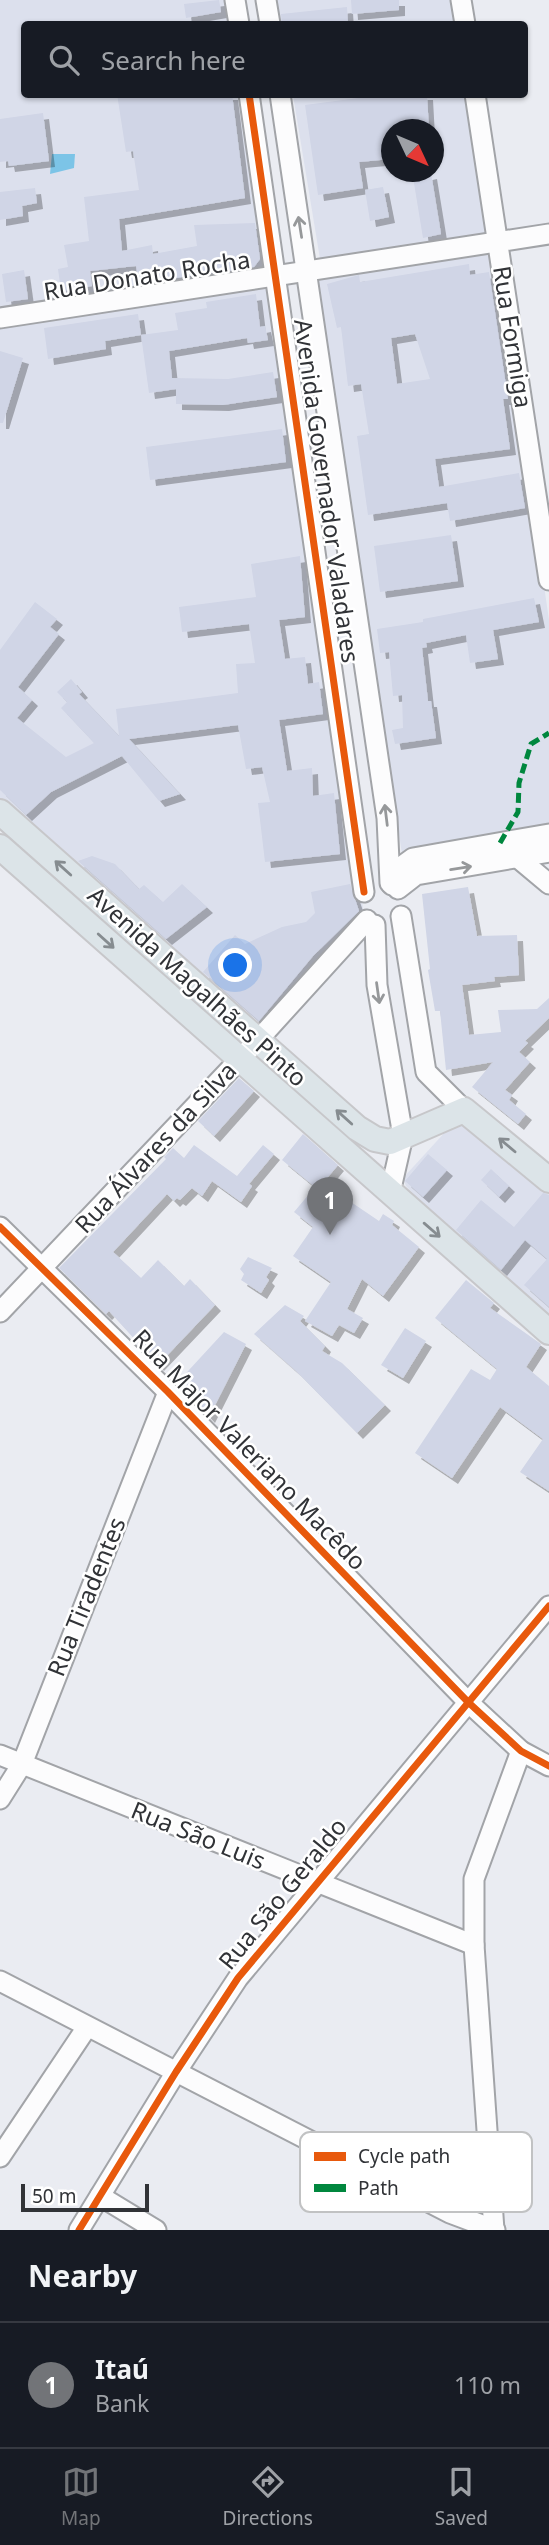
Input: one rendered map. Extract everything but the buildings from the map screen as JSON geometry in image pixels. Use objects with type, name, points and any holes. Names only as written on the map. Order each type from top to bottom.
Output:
[{"type":"main road","name":"Avenida Magalhães Pinto","points":[[4,825],[258,1040],[357,1128],[375,1139],[390,1142],[403,1136]]},
{"type":"main road","name":"Avenida Magalhães Pinto","points":[[0,846],[549,1332]]},
{"type":"main road","points":[[403,1136],[464,1110],[549,1180]]},
{"type":"street","points":[[235,0],[238,21]]},
{"type":"street","points":[[266,0],[270,21]]},
{"type":"street","points":[[461,0],[464,21]]},
{"type":"street","name":"Avenida Governador Valadares","points":[[250,98],[364,892]]},
{"type":"street","name":"Avenida Governador Valadares","points":[[281,98],[387,818],[393,886]]},
{"type":"street","name":"Rua Formiga","points":[[476,98],[549,580]]},
{"type":"street","name":"Rua Donato Rocha","points":[[0,318],[549,234]]},
{"type":"street","points":[[320,573],[351,567]]},
{"type":"street","points":[[393,886],[402,866],[413,858],[549,834]]},
{"type":"street","points":[[500,843],[549,884]]},
{"type":"street","points":[[386,1189],[403,1136],[377,985],[371,922],[360,902],[364,892],[371,886],[393,886],[416,875],[549,852]]},
{"type":"street","points":[[393,886],[404,907],[401,916],[426,1072],[464,1110]]},
{"type":"street","points":[[371,922],[385,926],[401,916]]},
{"type":"street","name":"Rua Álvares da Silva","points":[[0,1312],[371,922]]},
{"type":"street","name":"Rua Major Valeriano Macêdo","points":[[0,1227],[168,1392],[468,1702],[520,1751],[549,1766]]},
{"type":"street","name":"Rua Tiradentes","points":[[0,1799],[22,1764],[168,1392]]},
{"type":"street","name":"Rua São Geraldo","points":[[79,2230],[176,2071],[238,1978],[549,1606]]},
{"type":"street","points":[[487,2132],[474,1945],[474,1879],[520,1751]]},
{"type":"street","name":"Rua São Luis","points":[[0,1755],[316,1884],[474,1945]]},
{"type":"street","points":[[0,1981],[300,2135]]},
{"type":"street","points":[[0,2157],[87,2027]]},
{"type":"street","points":[[100,2196],[156,2230]]},
{"type":"street","points":[[448,2212],[494,2230],[493,2212]]},
{"type":"shaded area","points":[[0,0],[228,0],[232,21],[21,21],[21,98],[242,98],[267,269],[0,310]]},
{"type":"shaded area","points":[[277,0],[452,0],[456,21],[280,21]]},
{"type":"shaded area","points":[[293,98],[467,98],[489,237],[320,259]]},
{"type":"shaded area","points":[[495,251],[549,620],[549,832],[402,854],[317,279]]},
{"type":"shaded area","points":[[267,288],[364,915],[260,1029],[0,800],[0,328]]},
{"type":"shaded area","points":[[458,1118],[549,1192],[549,1315],[452,1235],[406,1186],[403,1178]]},
{"type":"water","points":[[52,154],[75,154],[74,168],[50,174]]},
{"type":"marked path","points":[[500,843],[518,812],[519,783],[531,744],[549,733]]},
{"type":"cycle path","points":[[250,98],[364,892]]},
{"type":"cycle path","points":[[0,1227],[168,1392],[468,1702],[521,1751],[549,1766]]},
{"type":"cycle path","points":[[79,2230],[176,2072],[238,1978],[549,1606]]},
{"type":"place","name":"Itaú","points":[[330,1235]]}]
